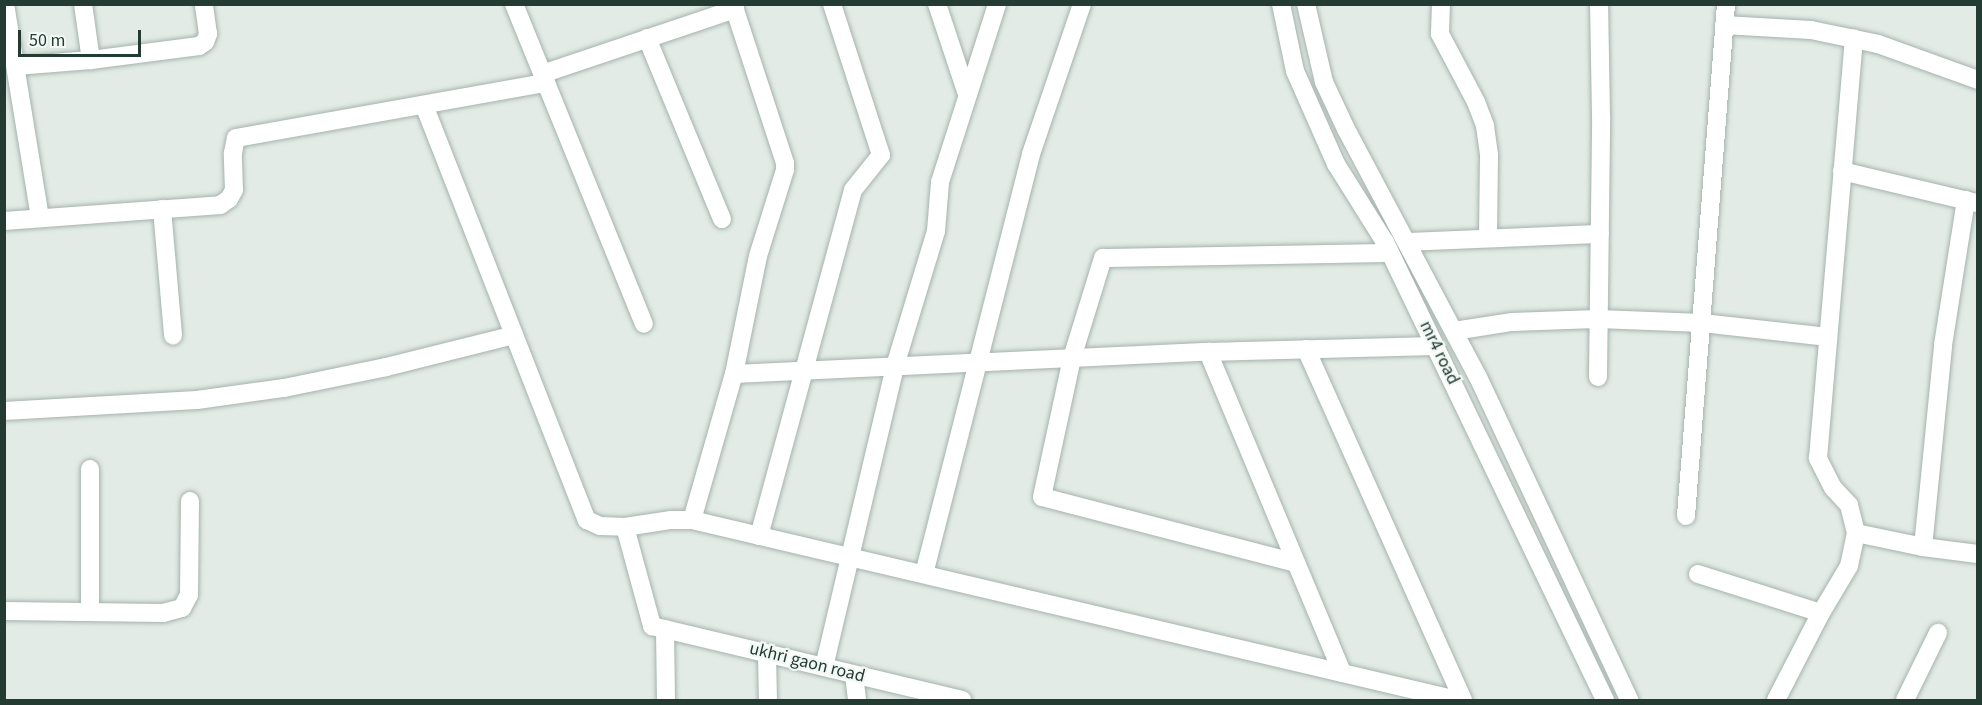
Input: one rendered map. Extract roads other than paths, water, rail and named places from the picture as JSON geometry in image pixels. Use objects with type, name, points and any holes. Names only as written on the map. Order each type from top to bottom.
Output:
[{"type":"street","points":[[5,4],[6,23],[16,66],[12,97],[40,218]]},
{"type":"street","points":[[83,4],[91,60]]},
{"type":"street","points":[[16,66],[91,60],[199,46],[205,42],[208,34],[204,4]]},
{"type":"street","points":[[514,4],[644,324]]},
{"type":"street","points":[[759,536],[854,190],[881,155],[832,4]]},
{"type":"street","points":[[937,4],[967,94]]},
{"type":"street","points":[[824,667],[895,366],[936,231],[940,182],[997,4]]},
{"type":"street","points":[[924,574],[980,362],[1031,154],[1082,4]]},
{"type":"street","name":"mr4 road","points":[[1281,4],[1295,71],[1336,164],[1390,253],[1605,700]]},
{"type":"street","name":"mr4 road","points":[[1306,4],[1324,82],[1346,129],[1478,377],[1629,700]]},
{"type":"street","points":[[1440,4],[1440,34],[1476,102],[1485,126],[1489,156],[1488,237]]},
{"type":"street","points":[[1598,376],[1599,4]]},
{"type":"street","points":[[1686,516],[1726,4]]},
{"type":"street","points":[[4,221],[220,205],[229,199],[234,190],[233,153],[236,138],[424,105],[544,78],[734,7],[785,163],[758,256],[734,374],[692,520]]},
{"type":"street","points":[[1724,25],[1810,30],[1878,44],[1977,81]]},
{"type":"street","points":[[647,38],[722,219]]},
{"type":"street","points":[[1776,700],[1821,613],[1849,566],[1857,533],[1849,505],[1833,488],[1818,458],[1854,39]]},
{"type":"street","points":[[424,105],[587,520],[600,526],[625,527],[671,520],[692,520],[1457,700]]},
{"type":"street","points":[[1842,171],[1972,202],[1943,345],[1923,547]]},
{"type":"street","points":[[162,209],[173,336]]},
{"type":"street","points":[[1407,242],[1600,234]]},
{"type":"street","points":[[1296,564],[1042,497],[1072,358],[1103,258],[1390,253]]},
{"type":"street","points":[[1454,331],[1512,322],[1598,319],[1702,324],[1828,337]]},
{"type":"street","points":[[4,411],[197,400],[284,388],[386,367],[514,335]]},
{"type":"street","points":[[734,374],[1208,352],[1436,346]]},
{"type":"street","points":[[1306,349],[1463,700]]},
{"type":"street","points":[[1208,352],[1342,673]]},
{"type":"street","points":[[90,469],[90,612]]},
{"type":"street","points":[[4,611],[163,613],[182,608],[189,596],[190,501]]},
{"type":"street","points":[[625,527],[658,628],[666,700]]},
{"type":"street","points":[[1857,533],[1923,547],[1977,554]]},
{"type":"street","points":[[1698,574],[1821,613]]},
{"type":"street","name":"ukhri gaon road","points":[[658,628],[824,667],[916,695],[962,700]]},
{"type":"street","points":[[1905,700],[1938,633]]},
{"type":"street","points":[[767,654],[768,700]]},
{"type":"street","points":[[854,675],[857,700]]}]
